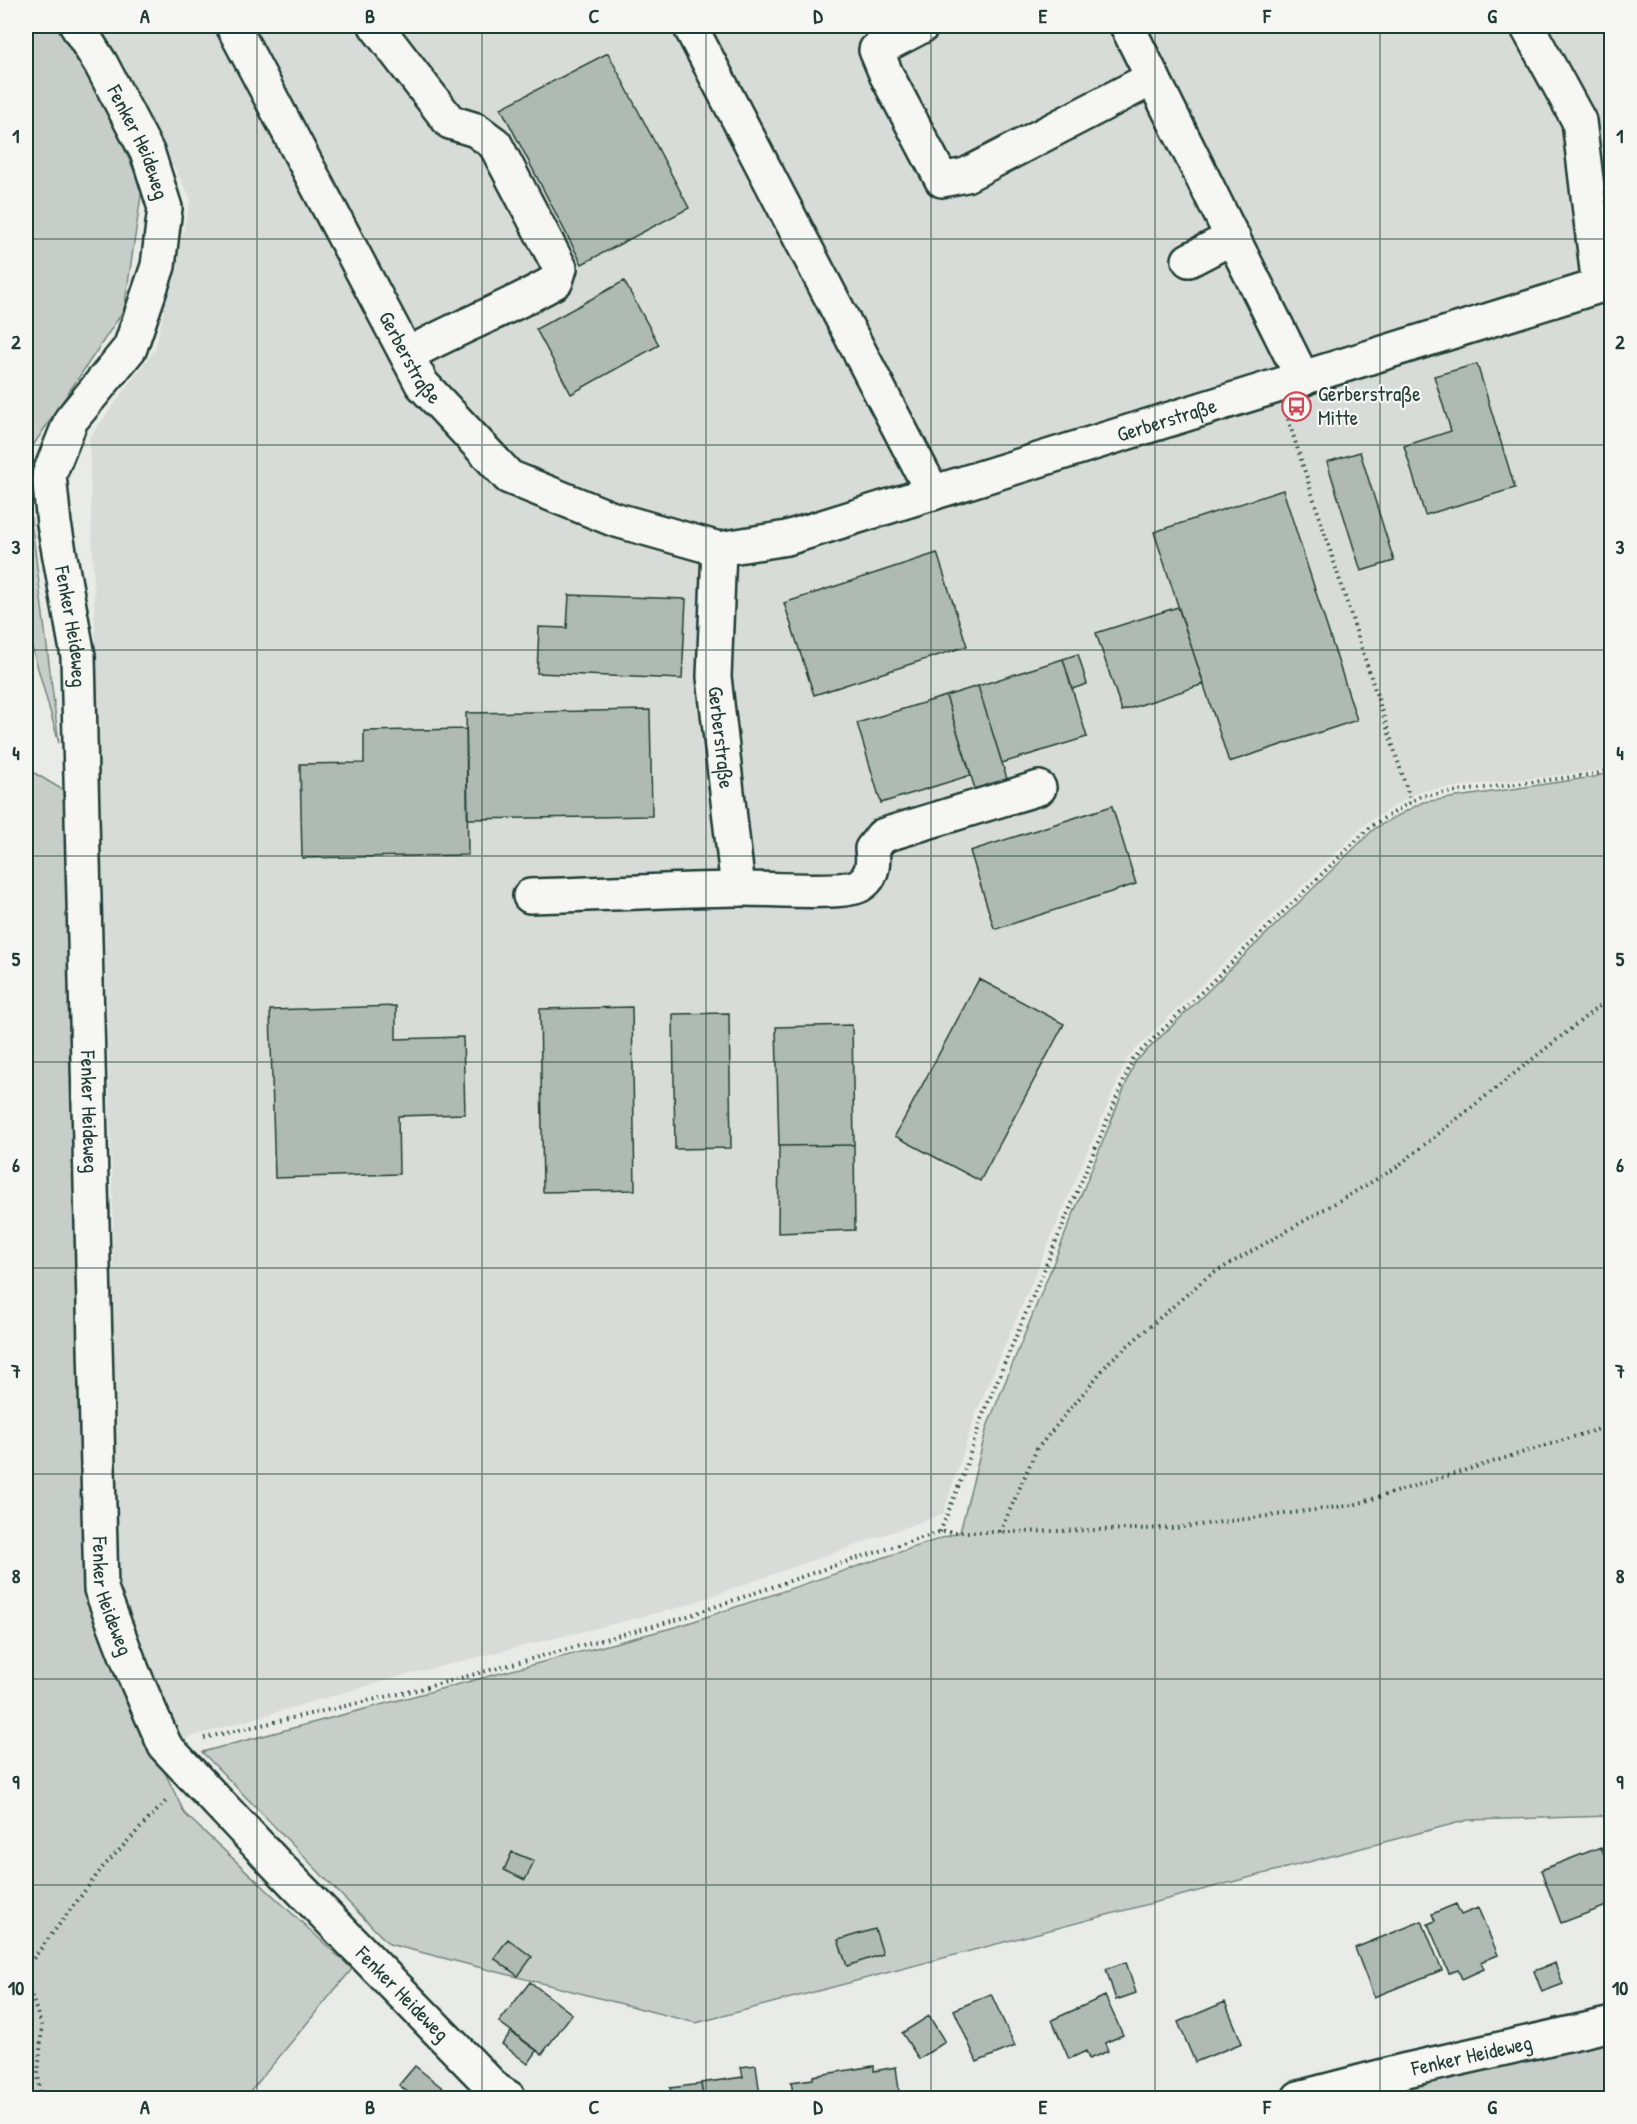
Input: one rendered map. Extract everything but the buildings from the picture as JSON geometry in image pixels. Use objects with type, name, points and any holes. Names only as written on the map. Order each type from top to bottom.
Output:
[{"type":"street","name":"Fenker Heideweg","points":[[77,26],[101,64],[148,154],[165,207],[158,266],[130,348],[71,420],[50,475],[54,524],[78,656],[101,1589],[132,1670],[174,1755],[277,1865],[496,2090],[509,2098]]},
{"type":"street","name":"Gerberstraße","points":[[233,26],[422,384],[509,477],[612,519],[719,549],[787,538],[1605,284]]},
{"type":"street","points":[[376,26],[450,122],[476,130],[495,144],[560,268],[556,281],[537,292],[433,341],[407,356]]},
{"type":"street","points":[[690,26],[933,493]]},
{"type":"street","points":[[922,26],[876,50],[886,74],[942,180],[966,175],[1154,78]]},
{"type":"street","points":[[1127,26],[1233,237],[1290,383]]},
{"type":"street","points":[[1527,26],[1579,121],[1605,284]]},
{"type":"street","points":[[1189,260],[1233,237]]},
{"type":"street","name":"Gerberstraße","points":[[719,549],[714,677],[738,889]]},
{"type":"street","points":[[530,896],[738,889],[841,890],[859,886],[870,877],[872,849],[882,836],[1039,788]]},
{"type":"street","name":"Fenker Heideweg","points":[[1299,2098],[1407,2070],[1611,2024]]},
{"type":"path","points":[[1290,383],[1411,802]]},
{"type":"path","points":[[940,1532],[963,1475],[982,1417],[1133,1059],[1371,826],[1421,796],[1596,774],[1611,769]]},
{"type":"path","points":[[1000,1532],[1037,1449],[1118,1353],[1207,1277],[1394,1169],[1611,996]]},
{"type":"path","points":[[26,1968],[103,1868],[175,1792],[174,1755],[679,1619],[940,1532],[1176,1528],[1353,1505],[1611,1425]]},
{"type":"path","points":[[26,1979],[42,2027],[38,2074],[41,2098]]},
{"type":"shaded area","points":[[26,26],[63,26],[90,70],[142,189],[124,310],[26,456]]},
{"type":"shaded area","points":[[94,26],[1611,26],[1611,766],[1596,771],[1420,791],[1368,822],[1128,1057],[977,1411],[943,1514],[678,1608],[405,1675],[169,1743],[108,1585],[113,1215],[89,438],[155,349],[191,199],[119,65]]},
{"type":"shaded area","points":[[26,479],[59,743],[26,626]]},
{"type":"shaded area","points":[[26,768],[63,790],[90,1207],[89,1590],[151,1744],[185,1814],[352,1969],[245,2098],[26,2098]]},
{"type":"shaded area","points":[[1611,772],[1611,1816],[1468,1820],[696,2023],[389,1944],[202,1752],[679,1626],[960,1532],[987,1427],[1135,1062],[1375,828],[1423,802],[1594,777]]},
{"type":"shaded area","points":[[1611,2033],[1611,2098],[1329,2098]]},
{"type":"place","name":"Gerberstraße Mitte","points":[[1297,406]]}]
